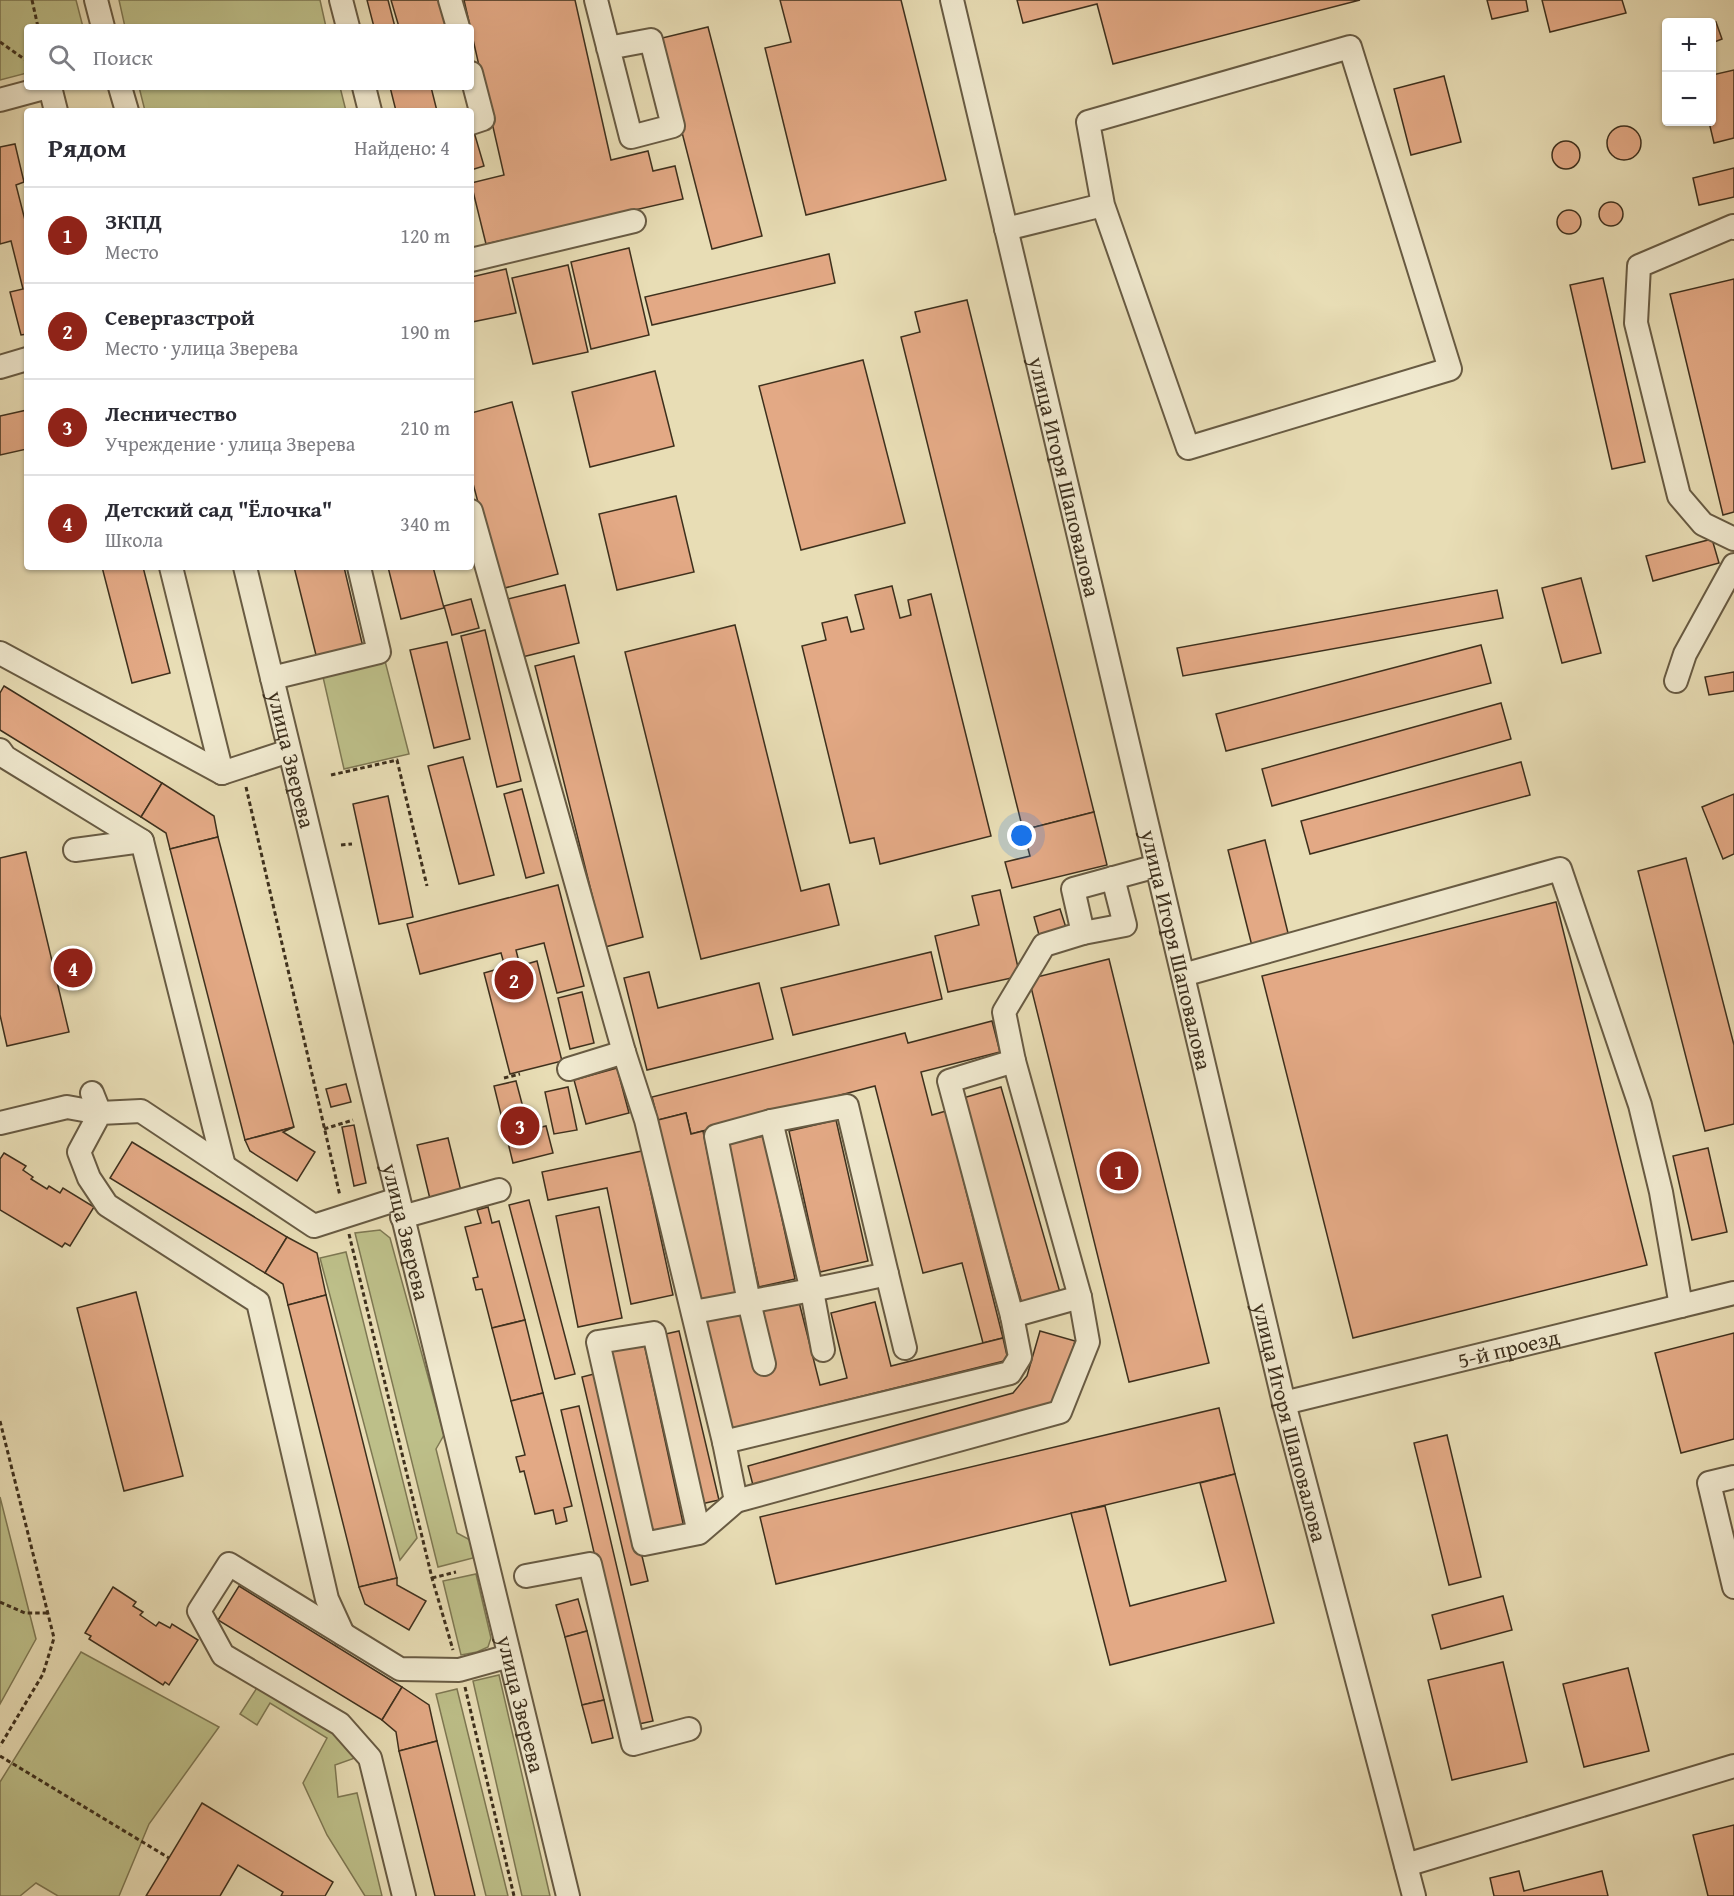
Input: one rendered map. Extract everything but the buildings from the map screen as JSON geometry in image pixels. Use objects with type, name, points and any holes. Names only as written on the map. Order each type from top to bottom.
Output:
[{"type":"street","points":[[96,0],[103,24]]},
{"type":"street","points":[[341,0],[347,24]]},
{"type":"street","points":[[450,0],[457,24]]},
{"type":"street","points":[[596,0],[608,48]]},
{"type":"street","name":"улица Игоря Шаповалова","points":[[952,0],[1284,1403],[1414,1896]]},
{"type":"street","points":[[1350,47],[1450,369],[1188,448],[1103,205],[1088,122],[1350,47]]},
{"type":"street","points":[[474,84],[483,119],[474,122]]},
{"type":"street","points":[[0,100],[38,90]]},
{"type":"street","points":[[50,90],[55,108]]},
{"type":"street","points":[[121,90],[126,108]]},
{"type":"street","points":[[365,90],[369,108]]},
{"type":"street","points":[[1006,229],[1103,205]]},
{"type":"street","points":[[474,259],[634,221]]},
{"type":"street","points":[[1734,228],[1732,226],[1639,266],[1636,323],[1679,496],[1702,524],[1734,538]]},
{"type":"street","points":[[0,367],[24,360]]},
{"type":"street","points":[[474,522],[624,1052],[646,1120],[724,1442],[736,1501]]},
{"type":"street","points":[[1676,681],[1685,654],[1734,565]]},
{"type":"street","points":[[172,570],[222,773]]},
{"type":"street","name":"улица Зверева","points":[[246,570],[568,1896]]},
{"type":"street","points":[[272,678],[379,652],[360,570]]},
{"type":"street","points":[[0,653],[222,773],[289,751]]},
{"type":"street","points":[[0,750],[5,757],[142,841],[224,1166]]},
{"type":"street","points":[[75,850],[142,841]]},
{"type":"street","points":[[1083,933],[1073,889],[1157,866]]},
{"type":"street","points":[[1183,975],[1560,868],[1640,1105],[1661,1192],[1681,1306]]},
{"type":"street","points":[[699,1533],[654,1333],[598,1342],[644,1544],[699,1533],[736,1501],[1060,1412],[1088,1342],[1080,1297],[1014,1061],[1004,1012],[1044,945],[1083,933],[1125,925],[1113,878]]},
{"type":"street","points":[[569,1069],[624,1052]]},
{"type":"street","points":[[724,1442],[1010,1373],[1020,1357],[1012,1316],[949,1081],[1014,1061]]},
{"type":"street","points":[[0,1123],[67,1107],[96,1103],[141,1111],[314,1226],[345,1216],[499,1190]]},
{"type":"street","points":[[96,1103],[79,1152],[89,1178],[107,1205],[258,1302],[327,1599],[343,1634]]},
{"type":"street","points":[[764,1364],[749,1302],[716,1136],[771,1121],[847,1106],[905,1348]]},
{"type":"street","points":[[771,1121],[812,1291],[823,1350]]},
{"type":"street","points":[[693,1312],[812,1291],[887,1274]]},
{"type":"street","name":"5-й проезд","points":[[1284,1403],[1734,1293]]},
{"type":"street","points":[[1012,1316],[1080,1297]]},
{"type":"street","points":[[1734,1478],[1709,1483],[1734,1587]]},
{"type":"street","points":[[404,1896],[370,1758],[340,1724],[223,1655],[199,1611],[229,1564],[400,1669],[459,1670],[509,1656]]},
{"type":"street","points":[[526,1576],[590,1564],[633,1744],[689,1729]]},
{"type":"street","points":[[1406,1865],[1734,1766]]},
{"type":"path","points":[[32,0],[37,24]]},
{"type":"path","points":[[0,42],[24,59]]},
{"type":"path","points":[[331,775],[397,760],[427,886]]},
{"type":"path","points":[[255,783],[246,786],[324,1129],[432,1578],[465,1689],[514,1896]]},
{"type":"path","points":[[340,845],[352,843]]},
{"type":"path","points":[[504,1078],[520,1074]]},
{"type":"path","points":[[324,1129],[353,1120]]},
{"type":"path","points":[[0,1421],[54,1638],[43,1674],[0,1746]]},
{"type":"path","points":[[432,1578],[456,1572]]},
{"type":"path","points":[[0,1602],[25,1613],[48,1613]]},
{"type":"path","points":[[0,1755],[169,1858]]},
{"type":"green space","points":[[0,0],[76,0],[82,24],[24,24],[24,74],[0,80]]},
{"type":"green space","points":[[119,0],[320,0],[325,24],[124,24]]},
{"type":"green space","points":[[140,90],[341,90],[345,108],[144,108]]},
{"type":"green space","points":[[385,661],[409,754],[344,769],[323,677]]},
{"type":"green space","points":[[380,1230],[390,1238],[444,1435],[436,1449],[457,1533],[470,1540],[473,1558],[438,1567],[355,1233]]},
{"type":"green space","points":[[346,1252],[417,1538],[400,1560],[320,1258]]},
{"type":"green space","points":[[0,1497],[36,1639],[0,1704]]},
{"type":"green space","points":[[476,1574],[491,1638],[488,1647],[461,1655],[443,1581]]},
{"type":"green space","points":[[81,1652],[219,1727],[149,1824],[119,1896],[58,1896],[36,1883],[20,1896],[0,1896],[0,1782]]},
{"type":"green space","points":[[499,1675],[550,1896],[522,1896],[473,1681]]},
{"type":"green space","points":[[262,1680],[321,1715],[355,1758],[335,1765],[338,1797],[357,1793],[382,1896],[365,1896],[327,1835],[303,1783],[327,1738],[270,1703],[257,1725],[240,1714]]},
{"type":"green space","points":[[457,1689],[508,1896],[486,1896],[436,1694]]},
{"type":"place","name":"Детский сад \"Ёлочка\"","points":[[73,968]]},
{"type":"place","name":"Севергазстрой","points":[[514,980]]},
{"type":"place","name":"Лесничество","points":[[520,1126]]},
{"type":"place","name":"ЗКПД","points":[[1119,1171]]}]
